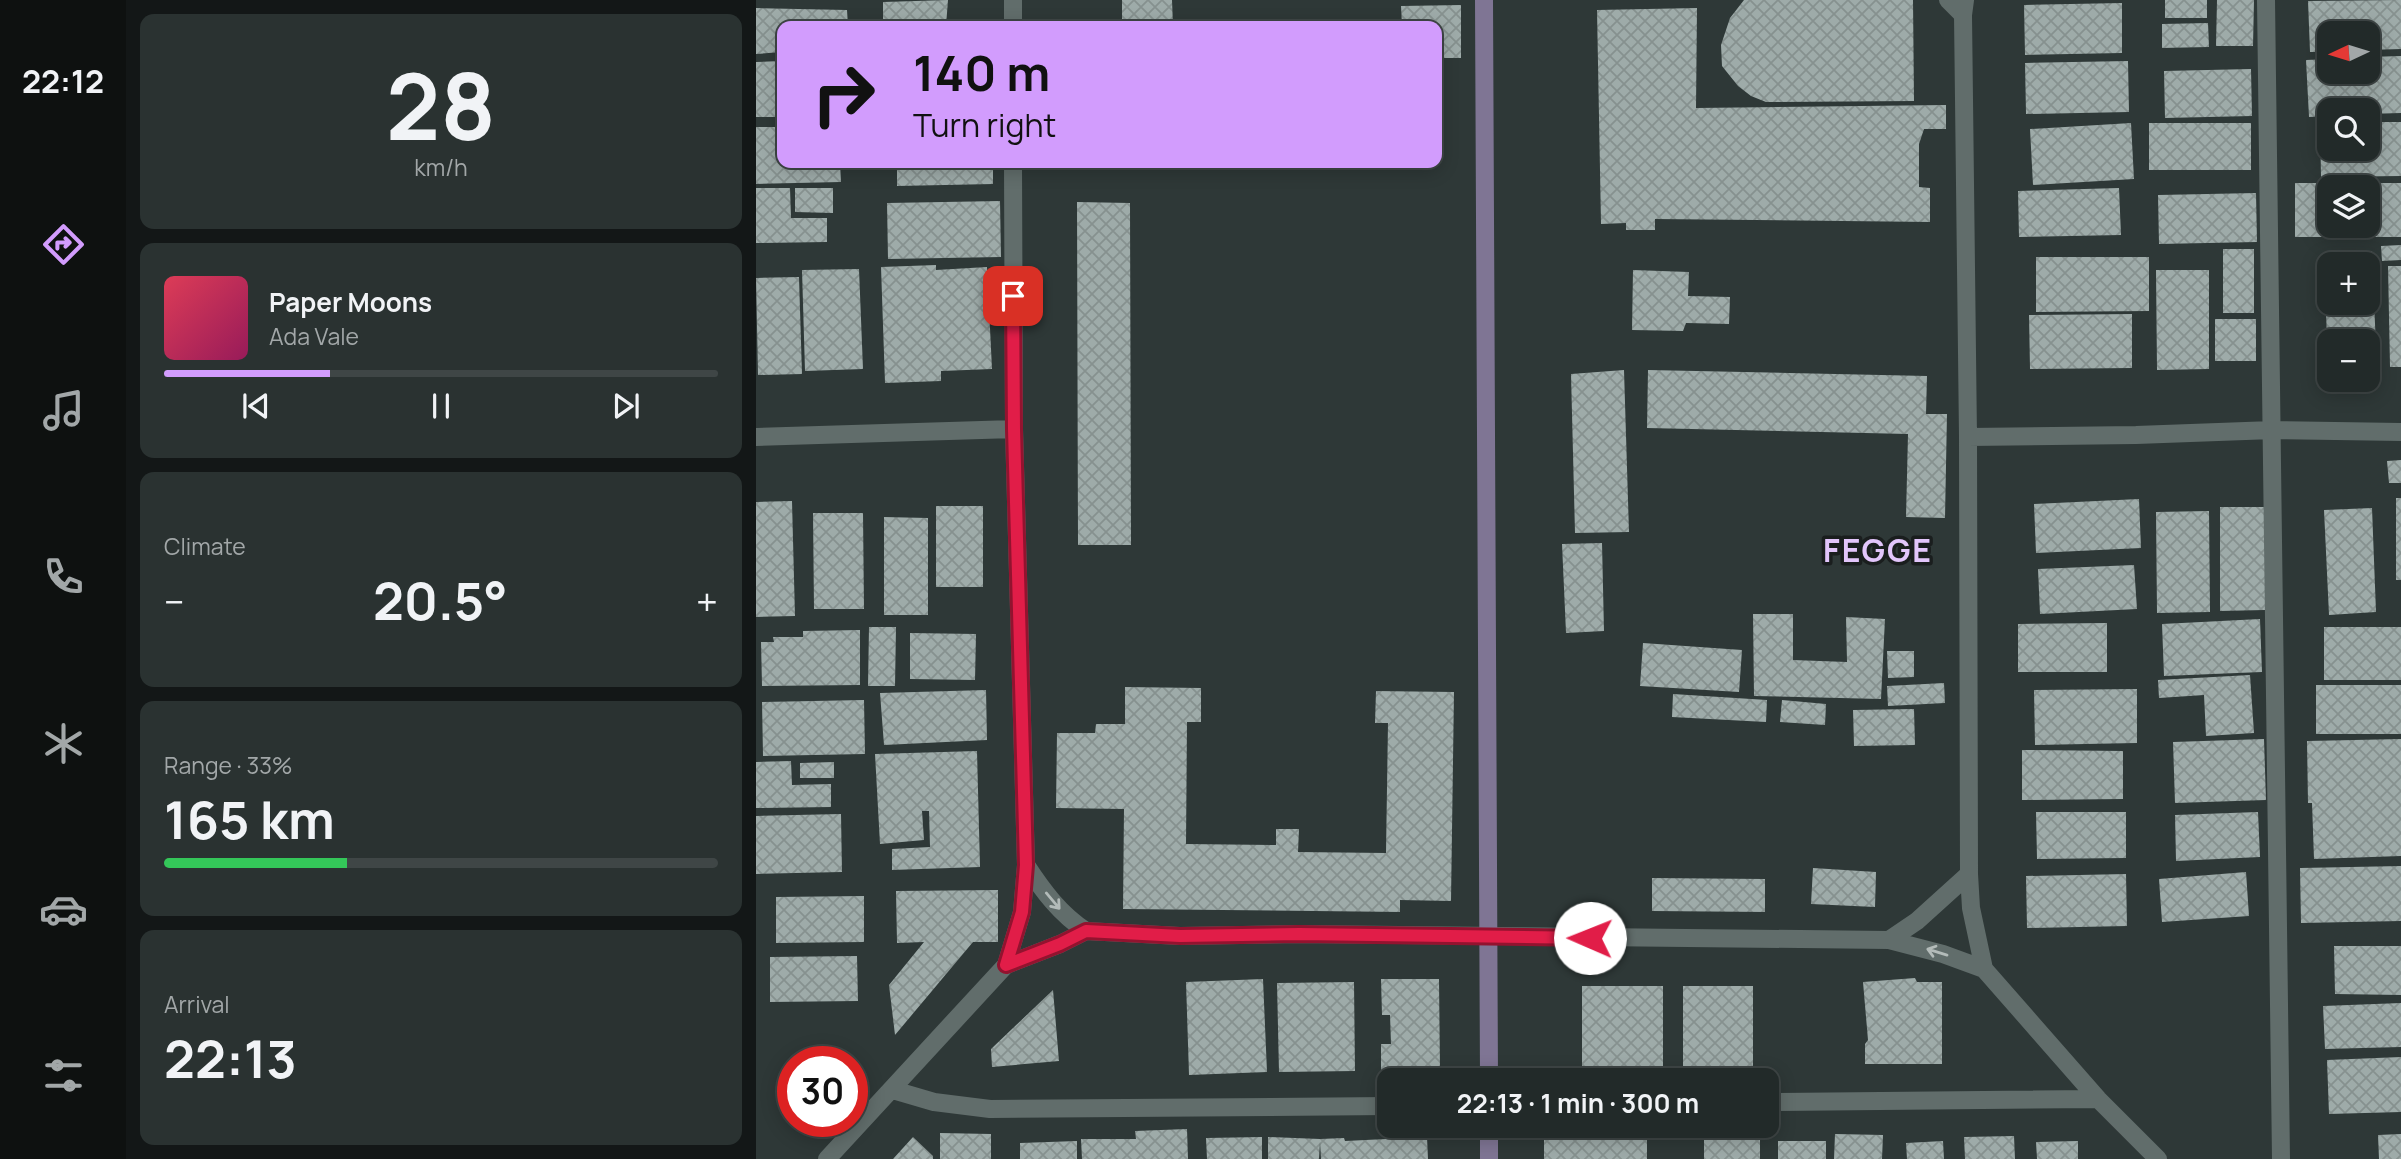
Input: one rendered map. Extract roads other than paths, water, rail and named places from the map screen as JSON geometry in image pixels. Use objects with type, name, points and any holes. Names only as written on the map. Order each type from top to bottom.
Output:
[{"type":"street","points":[[1013,0],[1013,21]]},
{"type":"street","points":[[1484,0],[1489,1068]]},
{"type":"street","points":[[1948,0],[1964,7],[1969,874],[1971,908],[1984,969]]},
{"type":"street","points":[[2266,0],[2281,1159]]},
{"type":"street","points":[[827,1159],[1006,965],[1022,912],[1026,865],[1014,429],[1013,168]]},
{"type":"street","points":[[756,437],[1014,429]]},
{"type":"street","points":[[1968,437],[2273,430],[2401,432]]},
{"type":"street","points":[[1026,865],[1068,919],[1086,931]]},
{"type":"street","points":[[1889,940],[1917,921],[1969,874]]},
{"type":"street","points":[[1006,965],[1086,931],[1180,936],[1488,935],[1889,940],[1984,969],[2098,1099],[2158,1159]]},
{"type":"street","points":[[893,1090],[934,1102],[990,1109],[1377,1106]]},
{"type":"street","points":[[1779,1102],[2098,1099]]},
{"type":"street","points":[[1489,1138],[1489,1159]]},
{"type":"district","name":"FEGGE","points":[[1878,551]]}]
